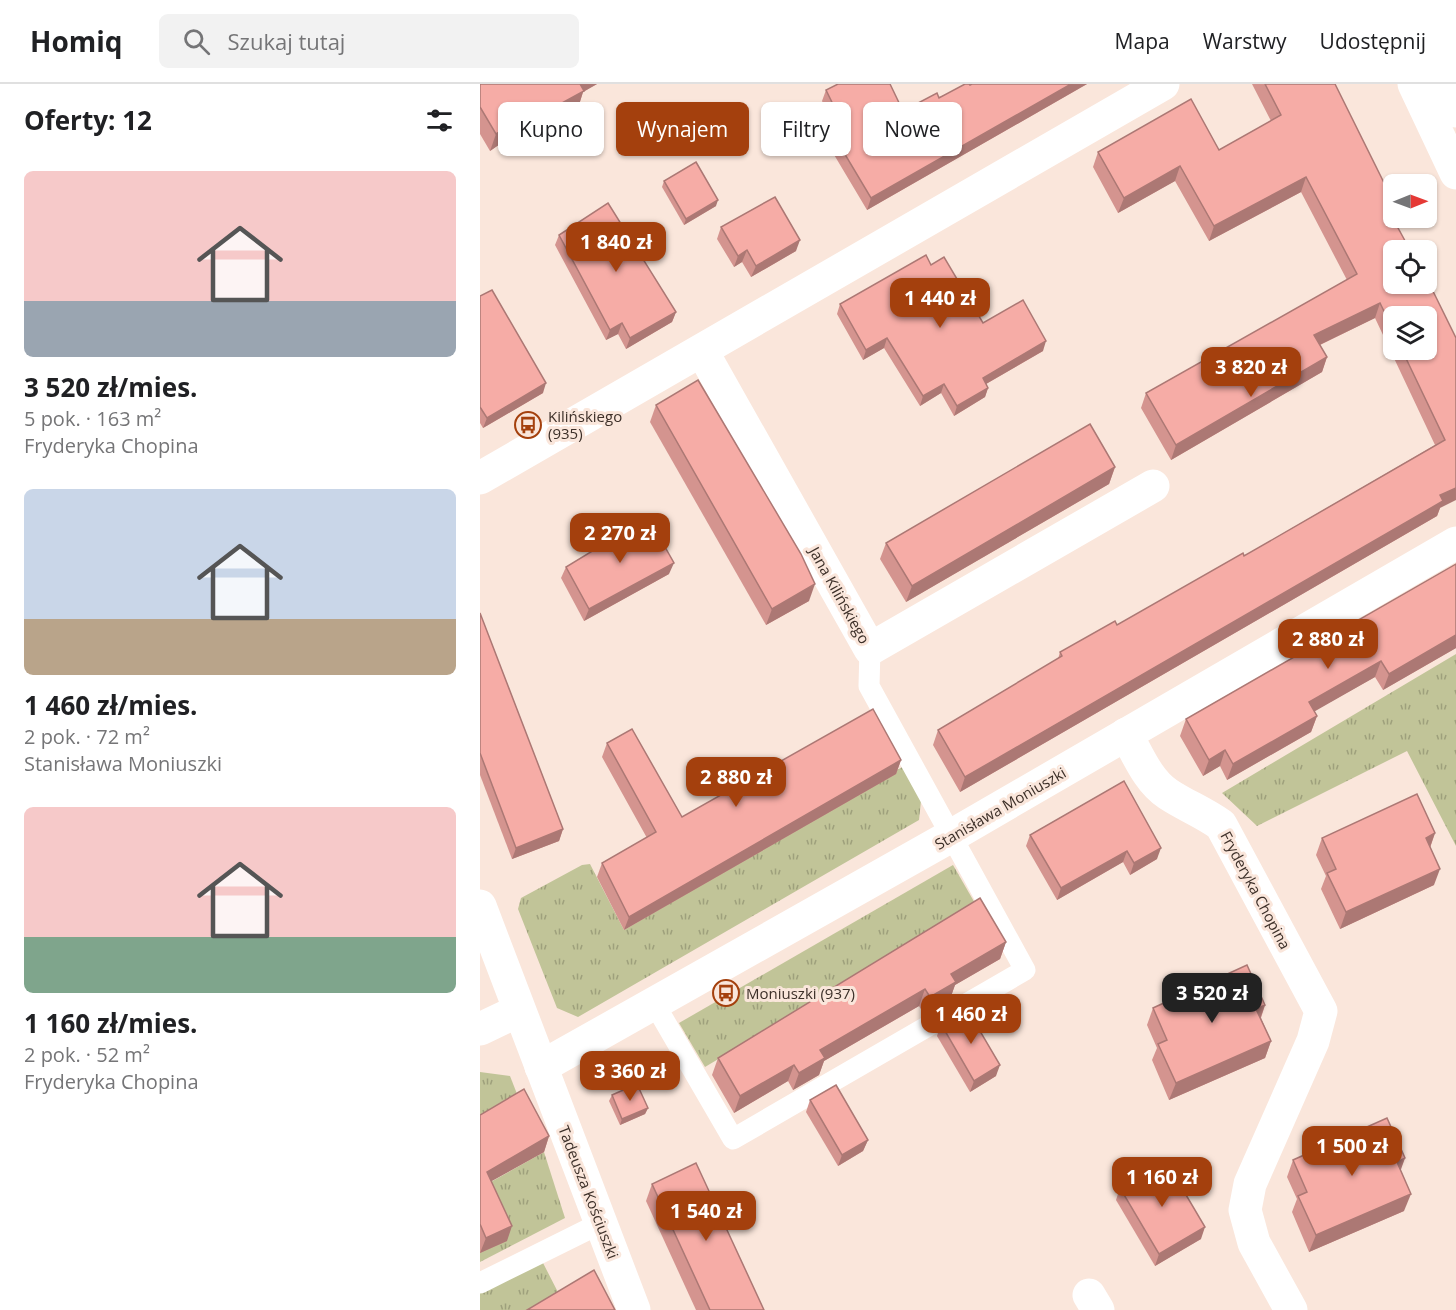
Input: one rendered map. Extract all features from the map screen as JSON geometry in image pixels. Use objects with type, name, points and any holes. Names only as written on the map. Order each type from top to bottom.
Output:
[{"type":"street","points":[[480,478],[1163,84]]},
{"type":"street","points":[[1414,84],[1456,173]]},
{"type":"street","points":[[1444,84],[1456,111]]},
{"type":"street","name":"Jana Kilińskiego","points":[[702,351],[870,649],[1153,486]]},
{"type":"street","name":"Stanisława Moniuszki","points":[[541,1067],[951,837],[1456,543]]},
{"type":"street","name":"Fryderyka Chopina","points":[[1126,734],[1153,781],[1168,794],[1201,810],[1221,825],[1321,1011],[1313,1041],[1250,1184],[1245,1210],[1254,1243],[1291,1310]]},
{"type":"street","name":"Tadeusza Kościuszki","points":[[480,906],[518,1011],[634,1310]]},
{"type":"street","points":[[480,1029],[518,1011]]},
{"type":"lane","points":[[654,1003],[734,1139],[1025,970],[951,837],[931,795],[869,686],[870,649]]},
{"type":"lane","points":[[480,1283],[601,1223]]},
{"type":"green space","points":[[1456,654],[1456,846],[1407,751],[1257,826],[1222,793]]},
{"type":"green space","points":[[904,766],[921,801],[919,820],[578,1017],[557,1008],[518,909],[521,898],[582,865],[590,864],[624,930]]},
{"type":"green space","points":[[953,865],[976,905],[705,1067],[679,1023]]},
{"type":"green space","points":[[480,1072],[510,1076],[519,1099],[480,1120]]},
{"type":"green space","points":[[544,1152],[565,1218],[480,1262],[480,1188]]},
{"type":"green space","points":[[541,1259],[563,1302],[600,1310],[480,1310],[480,1292]]},
{"type":"building","points":[[480,84],[580,84],[584,91],[564,102],[498,102],[498,133],[496,134],[480,107]]},
{"type":"building","points":[[838,84],[890,84],[899,102],[863,102],[863,156],[945,156],[871,198],[846,156],[851,156],[851,102],[832,102],[826,90]]},
{"type":"building","points":[[965,84],[1071,84],[962,146],[962,102],[920,102],[937,93],[939,98]]},
{"type":"building","points":[[1265,84],[1335,84],[1383,181],[1383,228],[1398,228],[1405,240],[1383,240],[1383,294],[1434,294],[1456,338],[1456,488],[1440,495],[1443,501],[965,777],[938,730],[1062,656],[1060,652],[1115,621],[1117,625],[1243,553],[1244,556],[1445,440],[1407,360],[1437,360],[1437,306],[1383,306],[1383,309],[1380,303],[1314,335],[1327,357],[1176,445],[1146,393],[1357,274],[1306,177],[1214,226],[1180,166],[1124,198],[1098,152],[1191,99],[1219,150],[1281,115]]},
{"type":"building","points":[[696,162],[718,200],[686,219],[664,181]]},
{"type":"building","points":[[775,197],[800,240],[756,266],[747,250],[738,256],[721,227]]},
{"type":"building","points":[[608,203],[676,312],[630,338],[622,323],[610,330],[559,235]]},
{"type":"building","points":[[926,255],[931,265],[944,257],[983,323],[1023,300],[1046,341],[983,378],[988,388],[957,406],[944,384],[923,396],[887,338],[866,350],[840,304]]},
{"type":"building","points":[[492,290],[546,383],[487,418],[480,407],[480,296]]},
{"type":"building","points":[[698,380],[801,554],[815,584],[772,609],[656,405]]},
{"type":"building","points":[[1090,424],[1115,467],[912,586],[886,543]]},
{"type":"building","points":[[648,517],[674,563],[589,609],[566,567]]},
{"type":"building","points":[[1456,564],[1456,635],[1389,674],[1381,661],[1309,702],[1317,716],[1233,764],[1225,750],[1209,760],[1186,719]]},
{"type":"building","points":[[480,613],[563,829],[516,848],[480,753]]},
{"type":"building","points":[[873,709],[901,760],[629,917],[602,863],[656,832],[607,743],[632,729],[682,817]]},
{"type":"building","points":[[1124,781],[1161,848],[1134,863],[1127,851],[1061,888],[1030,835]]},
{"type":"building","points":[[1417,794],[1435,833],[1426,838],[1440,869],[1346,912],[1327,873],[1336,869],[1322,838]]},
{"type":"building","points":[[980,898],[1006,942],[951,974],[956,982],[930,997],[925,989],[820,1050],[825,1058],[799,1073],[794,1065],[740,1096],[718,1058]]},
{"type":"building","points":[[1247,965],[1265,1005],[1256,1009],[1271,1041],[1176,1083],[1158,1044],[1167,1040],[1153,1008]]},
{"type":"building","points":[[967,1009],[1000,1065],[974,1081],[941,1024]]},
{"type":"building","points":[[637,1084],[648,1108],[622,1119],[612,1095]]},
{"type":"building","points":[[836,1085],[868,1140],[842,1155],[810,1100]]},
{"type":"building","points":[[524,1089],[549,1136],[487,1172],[512,1226],[486,1238],[480,1224],[480,1115]]},
{"type":"building","points":[[1387,1118],[1405,1158],[1397,1162],[1411,1194],[1316,1235],[1298,1196],[1307,1192],[1293,1160]]},
{"type":"building","points":[[1166,1161],[1205,1227],[1159,1254],[1120,1188]]},
{"type":"building","points":[[696,1163],[764,1310],[710,1310],[652,1184]]},
{"type":"building","points":[[594,1270],[615,1310],[527,1310]]},
{"type":"place","name":"Kilińskiego (935)","points":[[528,425]]},
{"type":"place","name":"Moniuszki (937)","points":[[726,993]]}]
